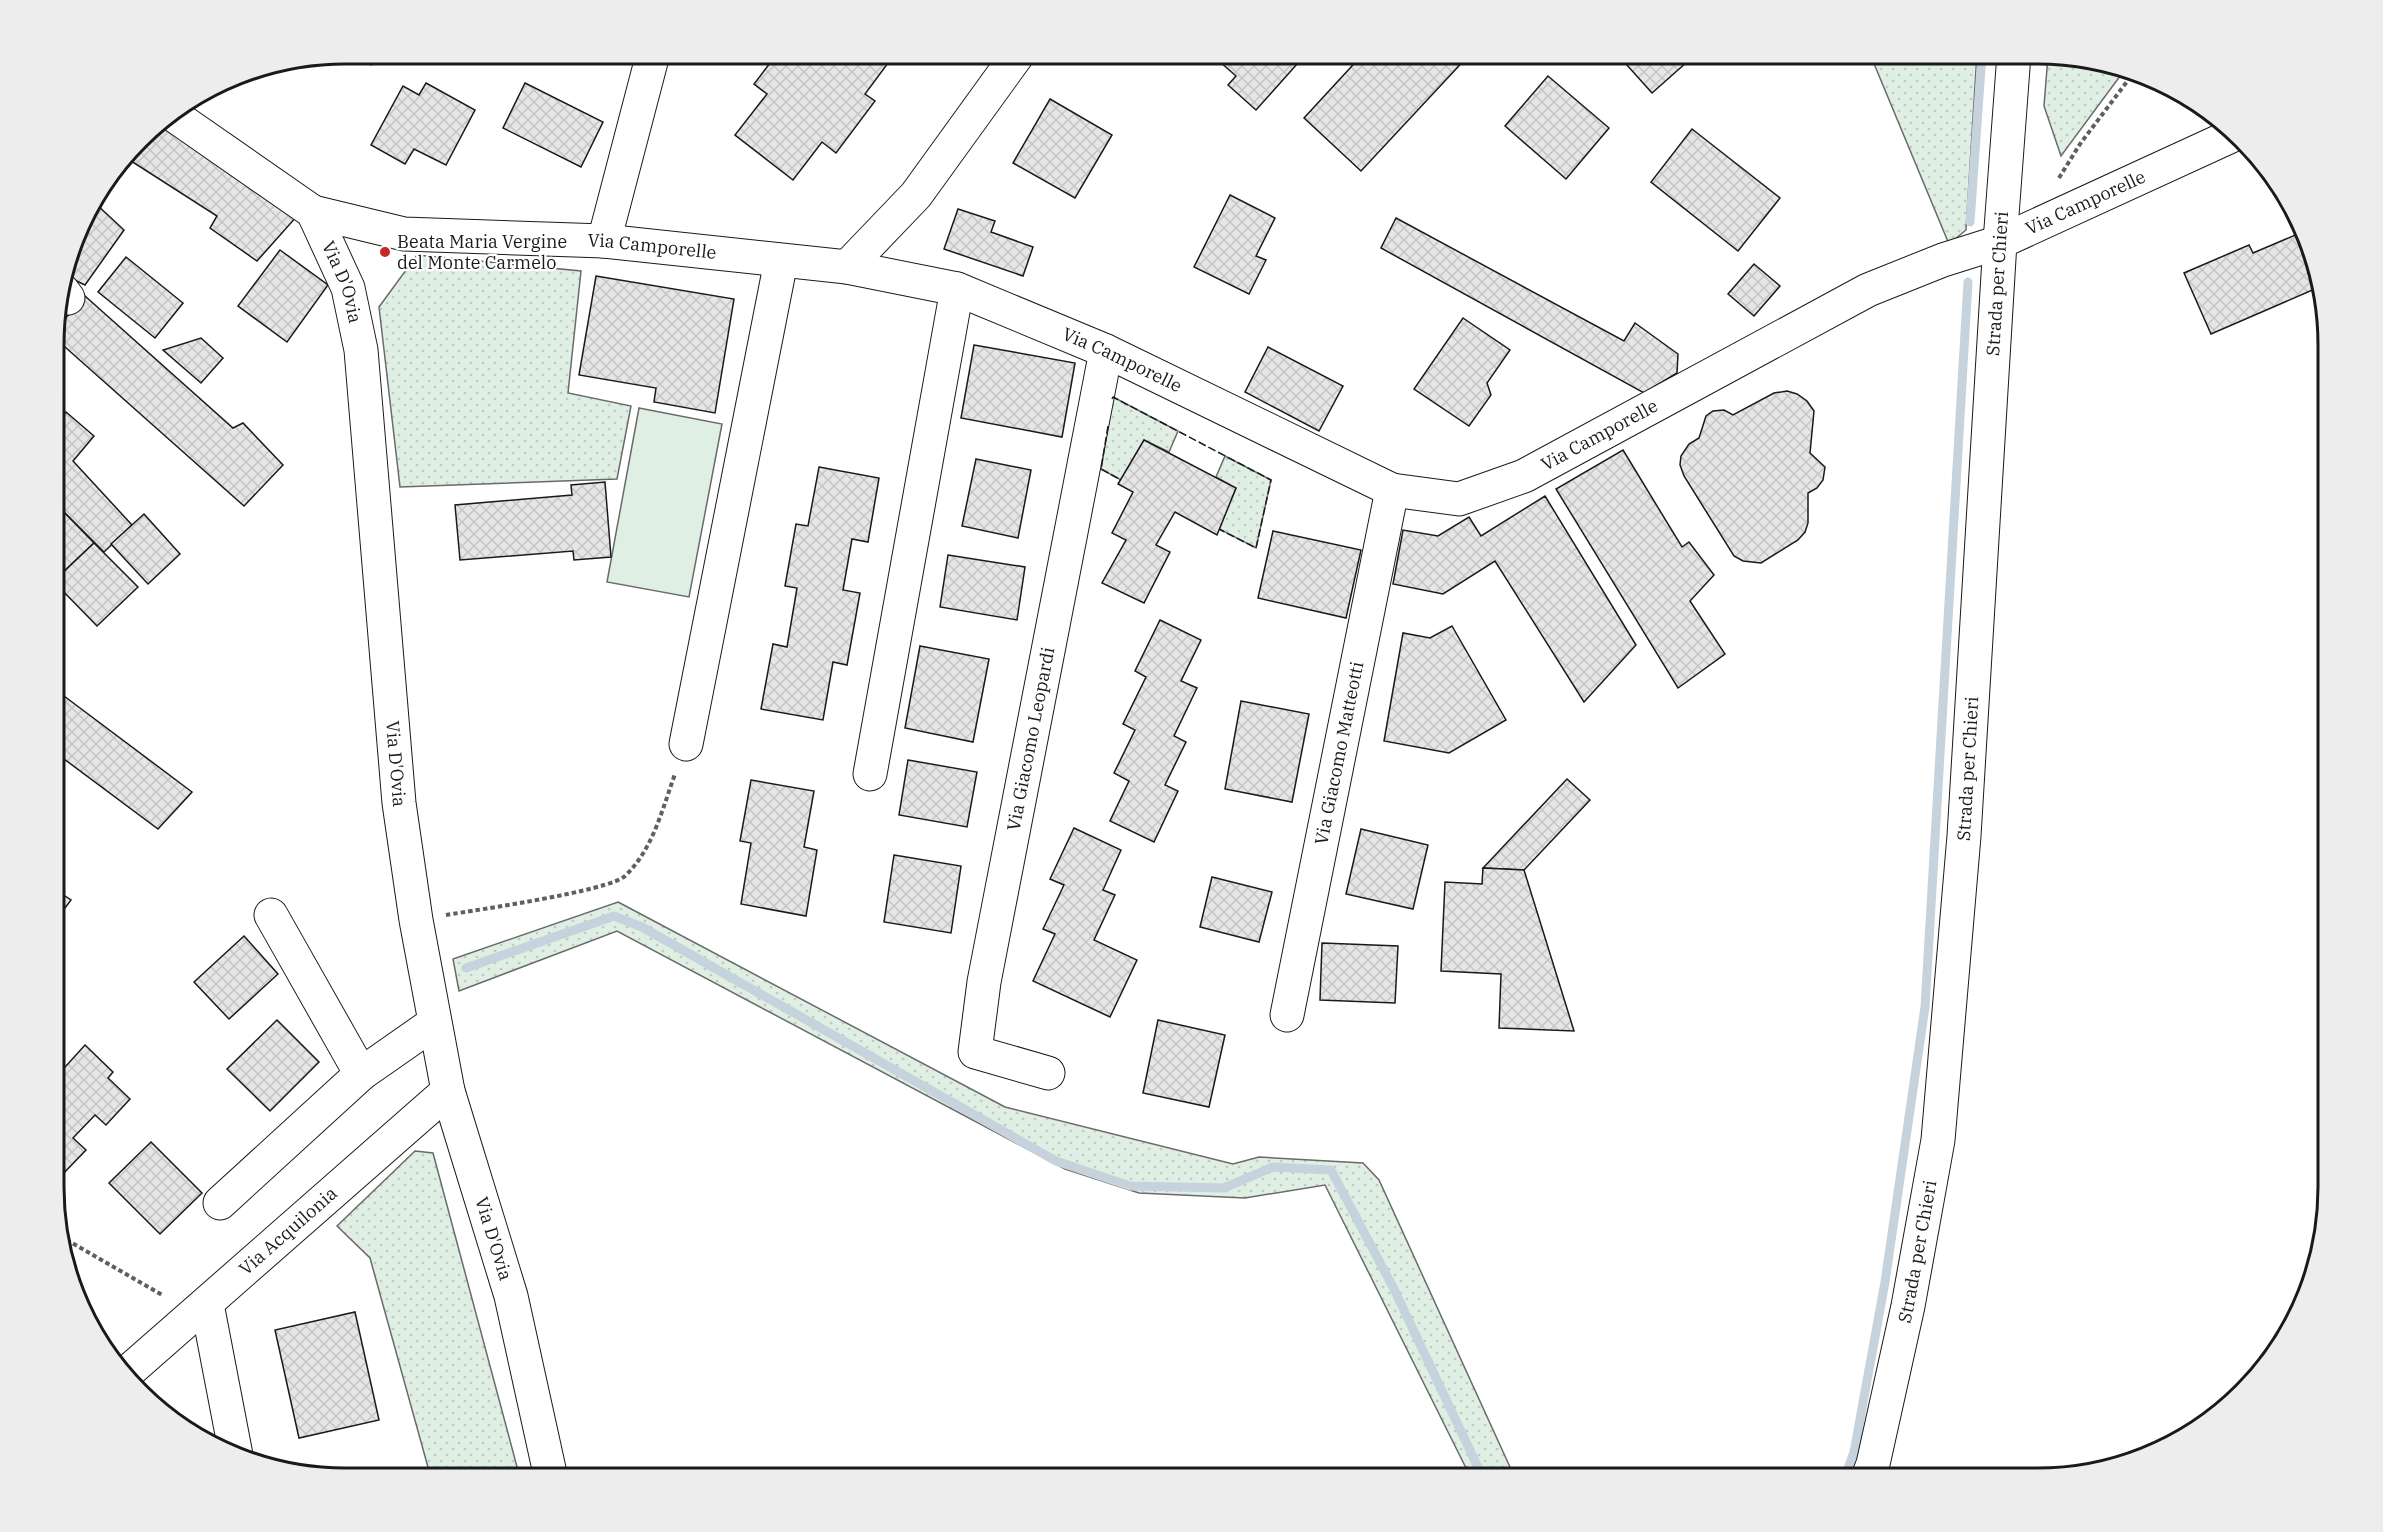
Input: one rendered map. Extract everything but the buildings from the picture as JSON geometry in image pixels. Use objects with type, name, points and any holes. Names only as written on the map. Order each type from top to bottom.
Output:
[{"type":"street","points":[[604,241],[649,64]]},
{"type":"street","points":[[847,267],[916,195],[1011,64]]},
{"type":"street","name":"Strada per Chieri","points":[[1870,1468],[1908,1306],[1938,1140],[1964,836],[2000,242],[2013,64]]},
{"type":"street","points":[[179,119],[314,212]]},
{"type":"street","name":"Via Camporelle","points":[[314,212],[404,234],[604,241],[847,267],[957,290],[1106,351],[1392,490],[1459,499],[1524,476],[1868,290],[1942,260],[2000,242],[2227,138]]},
{"type":"street","name":"Via D'Ovia","points":[[314,212],[348,288],[361,350],[399,803],[434,1023],[448,1091],[511,1296],[549,1468]]},
{"type":"street","points":[[686,744],[781,261]]},
{"type":"street","points":[[870,774],[957,290]]},
{"type":"street","name":"Via Giacomo Leopardi","points":[[1048,1073],[975,1052],[984,982],[1106,351]]},
{"type":"street","name":"Via Giacomo Matteotti","points":[[1287,1015],[1392,490]]},
{"type":"street","points":[[271,915],[361,1074]]},
{"type":"street","points":[[220,1203],[361,1074],[434,1023]]},
{"type":"street","name":"Via Acquilonia","points":[[131,1369],[448,1091]]},
{"type":"street","points":[[201,1309],[233,1444]]},
{"type":"path","points":[[2056,182],[2080,144],[2129,79]]},
{"type":"path","points":[[416,920],[590,889],[623,878],[645,851],[657,826],[686,744]]},
{"type":"path","points":[[70,1241],[201,1309]]},
{"type":"green space","points":[[1874,64],[1976,64],[1966,230],[1949,244]]},
{"type":"green space","points":[[2047,65],[2075,67],[2120,77],[2061,156],[2044,106]]},
{"type":"green space","points":[[417,255],[581,271],[568,393],[631,406],[617,479],[400,487],[379,307]]},
{"type":"green space","points":[[1113,397],[1178,431],[1169,452],[1144,440],[1121,480],[1101,469]]},
{"type":"green space","points":[[639,408],[722,424],[689,597],[607,582]]},
{"type":"green space","points":[[1225,456],[1271,480],[1256,548],[1219,529],[1236,488],[1216,477]]},
{"type":"green space","points":[[618,902],[1005,1107],[1233,1164],[1259,1157],[1363,1163],[1379,1180],[1510,1468],[1466,1468],[1325,1185],[1245,1198],[1139,1193],[1065,1169],[617,931],[459,991],[453,959]]},
{"type":"green space","points":[[415,1151],[433,1153],[517,1468],[428,1468],[370,1258],[337,1226]]},
{"type":"waterway","points":[[1970,222],[1981,64]]},
{"type":"waterway","points":[[1848,1468],[1854,1452],[1885,1282],[1925,1007],[1968,282]]},
{"type":"waterway","points":[[466,968],[614,916],[642,927],[1056,1161],[1130,1186],[1224,1188],[1273,1167],[1331,1170],[1394,1289],[1478,1468]]},
{"type":"fence","points":[[1112,399],[1113,397],[1271,480],[1256,548],[1219,529]]},
{"type":"fence","points":[[1108,426],[1101,469],[1121,480]]},
{"type":"place","name":"Beata Maria Vergine del Monte Carmelo","points":[[385,252]]}]
